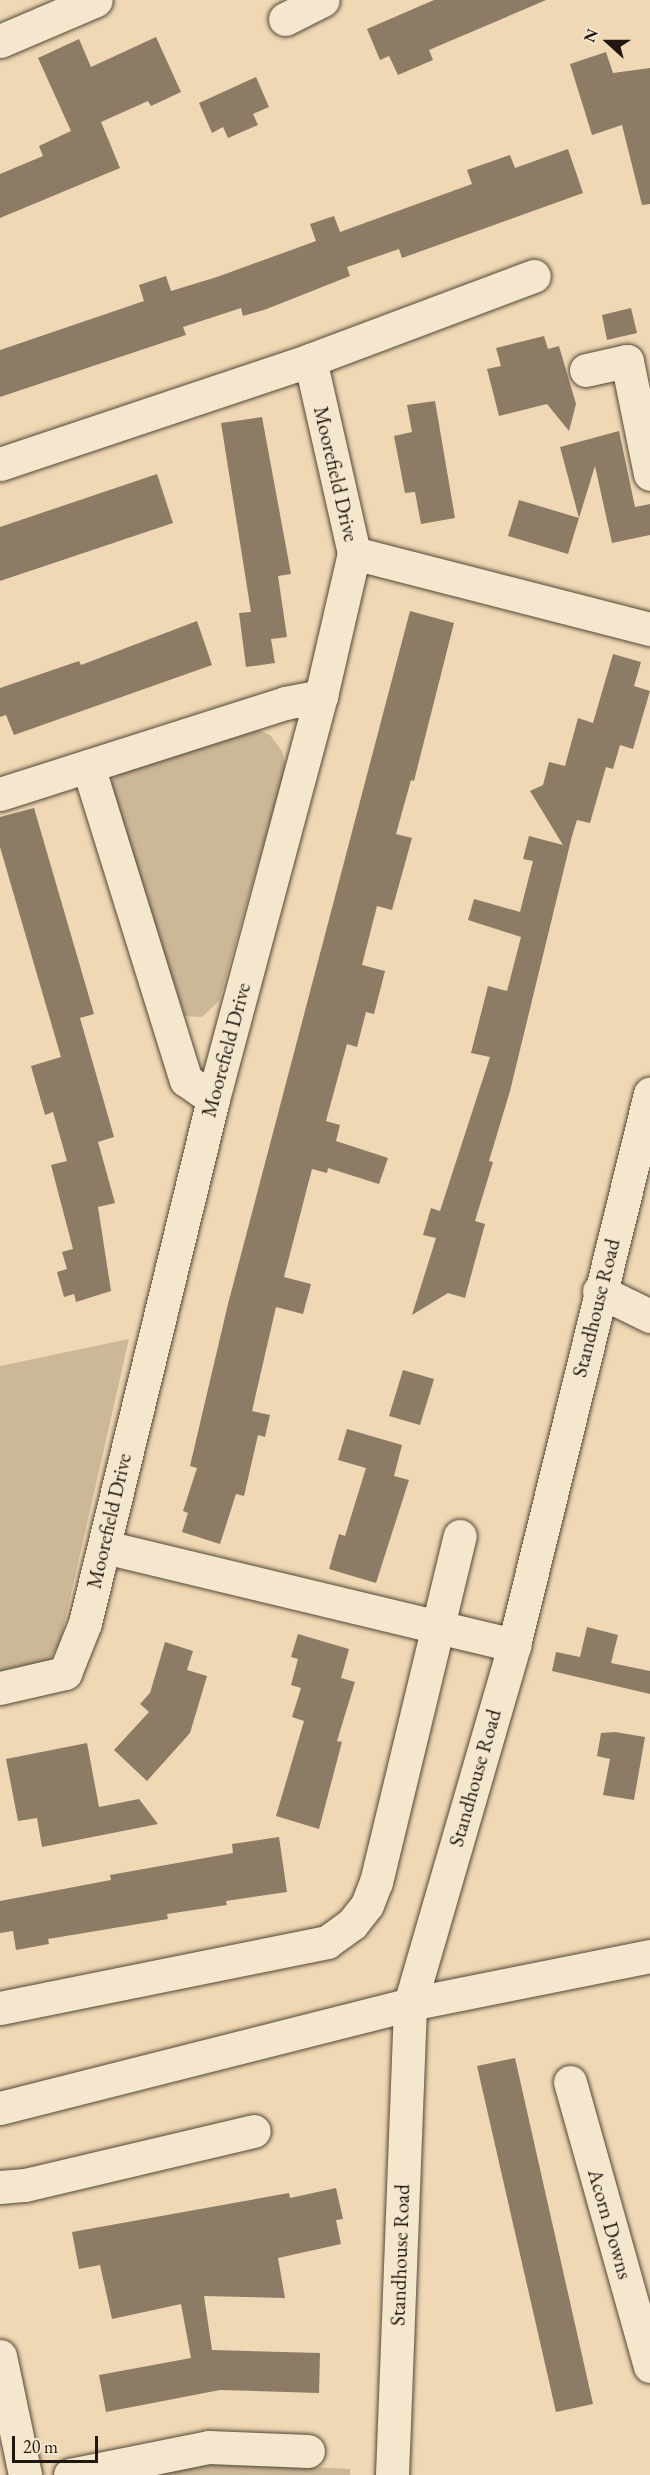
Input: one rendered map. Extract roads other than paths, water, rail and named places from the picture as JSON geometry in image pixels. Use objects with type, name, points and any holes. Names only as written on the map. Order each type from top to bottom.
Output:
[{"type":"street","points":[[0,41],[96,0]]},
{"type":"street","points":[[288,11],[323,0]]},
{"type":"street","points":[[0,464],[310,360],[534,276]]},
{"type":"street","name":"Moorefield Drive","points":[[0,1688],[65,1673],[85,1623],[105,1547],[110,1512],[213,1099],[321,696],[354,553],[310,360]]},
{"type":"street","points":[[586,370],[627,362],[650,474]]},
{"type":"street","points":[[354,553],[650,629]]},
{"type":"street","points":[[0,794],[285,704],[321,696]]},
{"type":"street","points":[[88,766],[186,1080],[213,1099]]},
{"type":"street","name":"Standhouse Road","points":[[392,2475],[410,2004],[514,1645],[599,1292],[650,1094]]},
{"type":"street","points":[[599,1292],[650,1316]]},
{"type":"street","points":[[0,2008],[327,1942],[342,1933],[367,1905],[376,1882],[460,1536]]},
{"type":"street","points":[[105,1547],[439,1625],[514,1645]]},
{"type":"street","points":[[0,2108],[410,2004],[650,1956]]},
{"type":"street","name":"Acorn Downs","points":[[570,2082],[650,2366]]},
{"type":"street","points":[[0,2187],[26,2185],[254,2131]]},
{"type":"street","points":[[0,2356],[25,2475]]},
{"type":"street","points":[[70,2475],[209,2447],[308,2451]]}]
